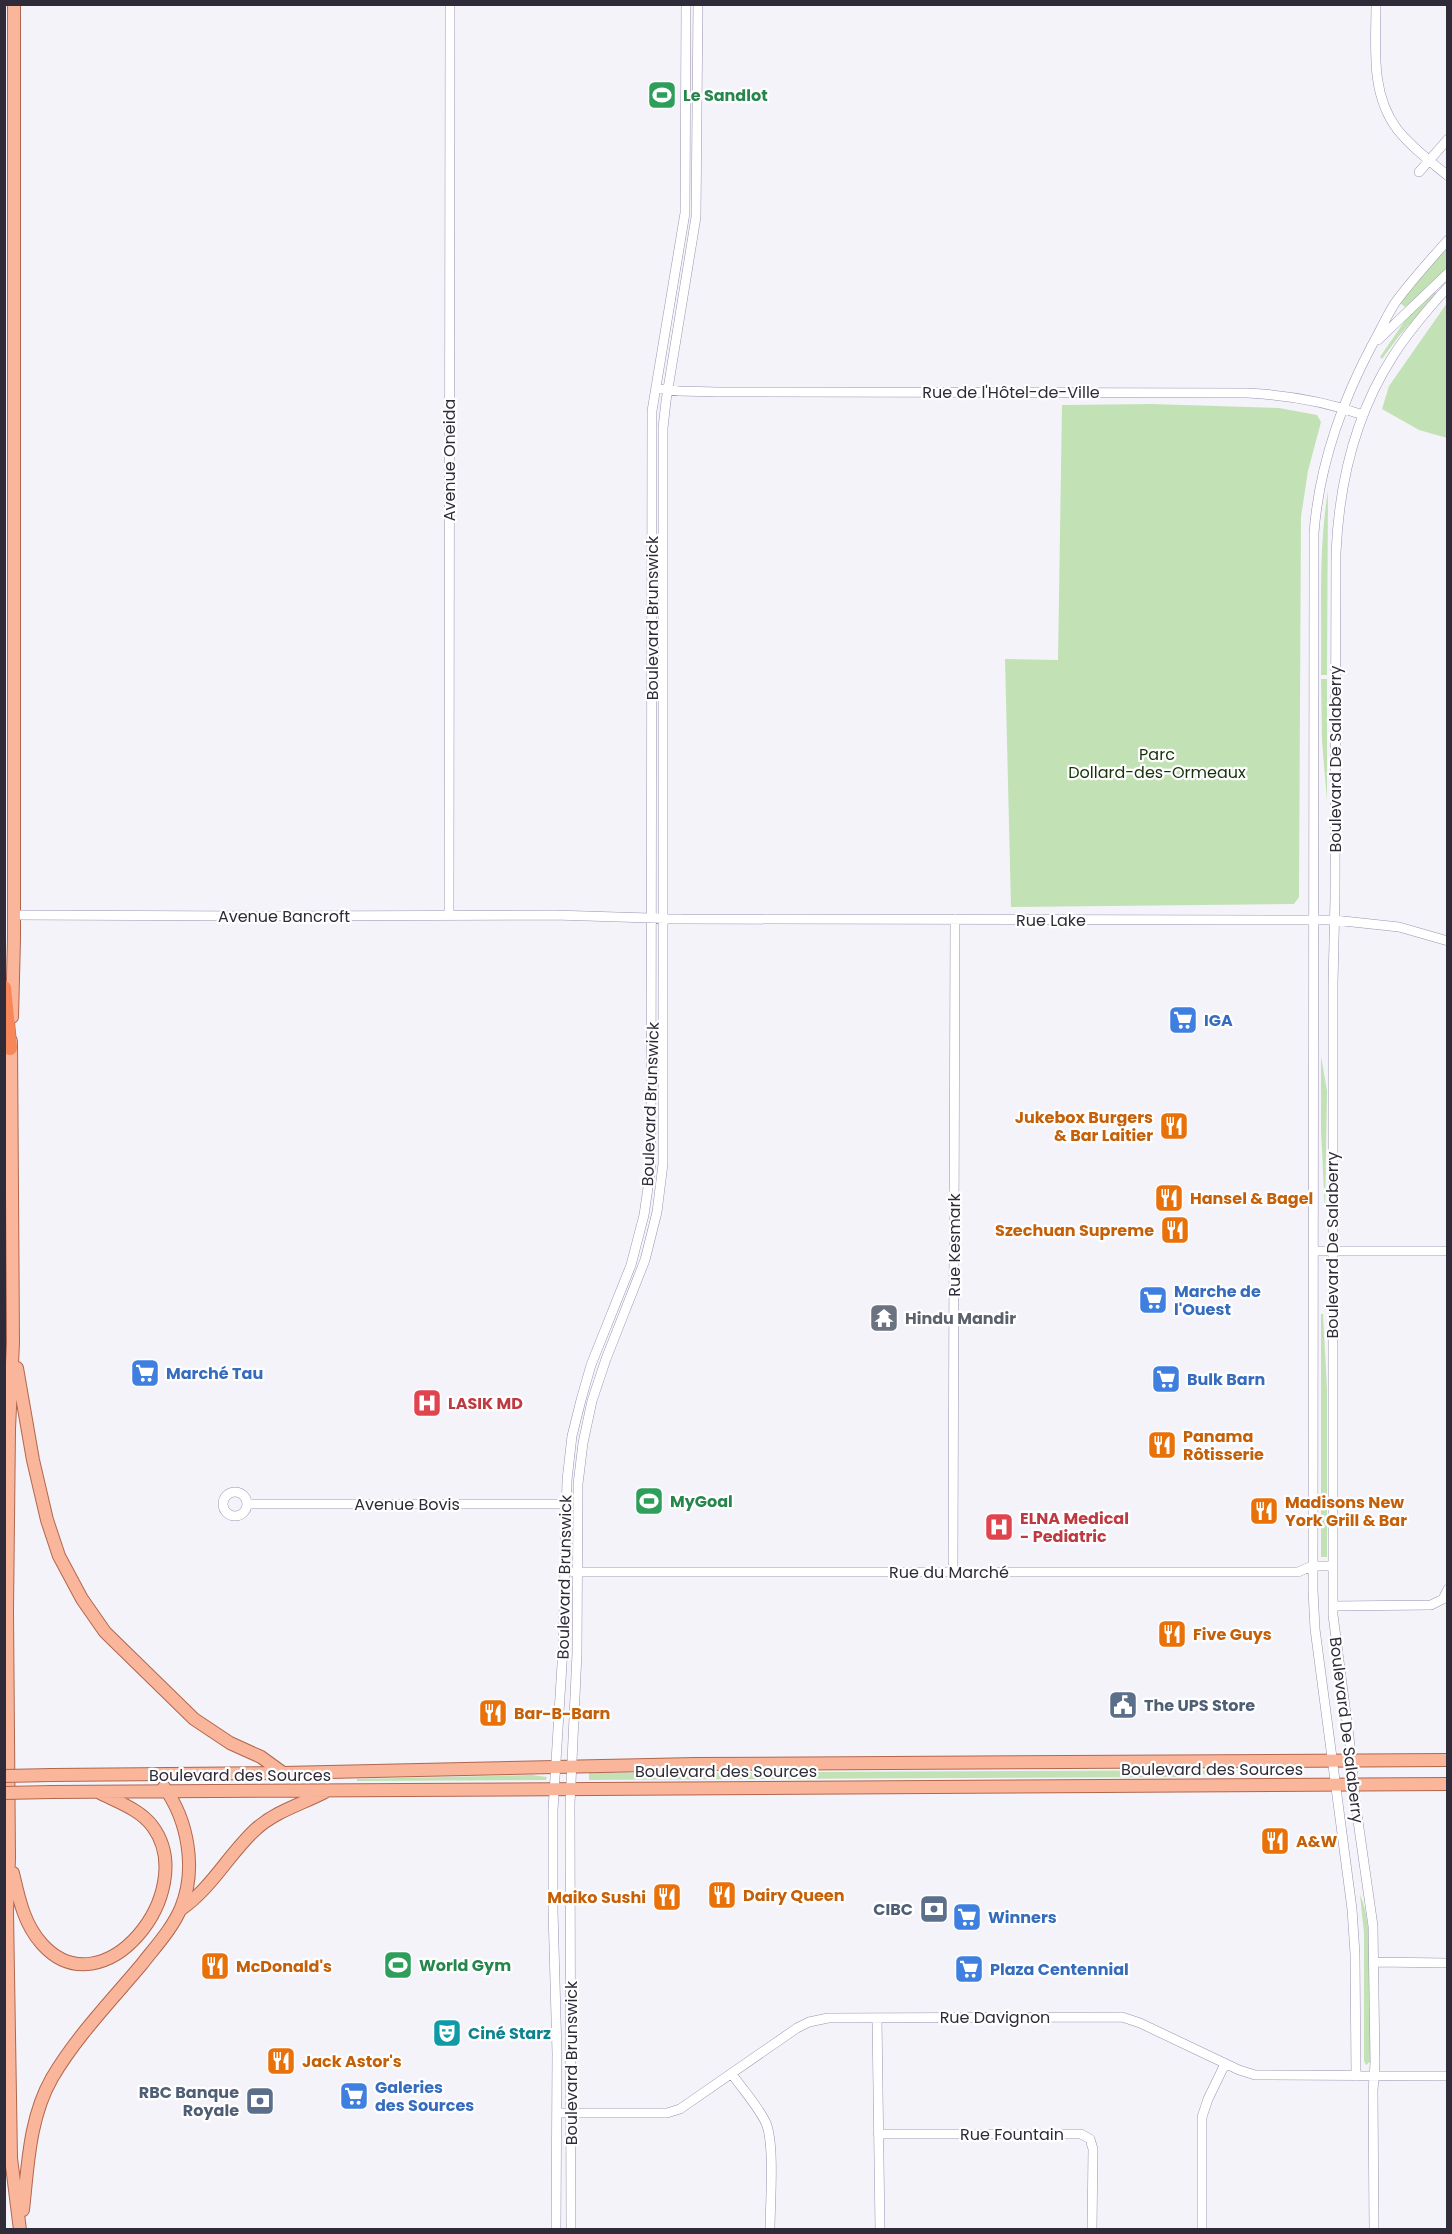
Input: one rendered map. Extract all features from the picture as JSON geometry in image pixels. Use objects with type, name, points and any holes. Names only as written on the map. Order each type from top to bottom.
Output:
[{"type":"highway","points":[[4,988],[10,1048]]},
{"type":"main road","points":[[14,4],[14,915],[10,1048],[13,1343],[7,1611],[9,1858],[7,1912],[11,2157],[20,2229]]},
{"type":"main road","points":[[13,1343],[33,1460],[47,1520],[60,1556],[82,1599],[105,1632],[194,1719],[230,1743],[261,1757],[283,1773]]},
{"type":"main road","name":"Boulevard des Sources","points":[[4,1776],[283,1773],[556,1766],[1448,1760]]},
{"type":"main road","points":[[20,2229],[33,2130],[46,2089],[72,2049],[160,1941],[180,1910],[186,1889],[189,1854],[181,1820],[167,1791],[155,1774]]},
{"type":"main road","name":"Boulevard des Sources","points":[[4,1793],[1448,1784]]},
{"type":"main road","points":[[9,1858],[24,1915],[35,1935],[49,1951],[65,1960],[82,1964],[101,1961],[121,1951],[140,1933],[154,1912],[163,1888],[165,1857],[161,1840],[150,1822],[99,1792]]},
{"type":"main road","points":[[180,1910],[198,1898],[263,1823],[281,1812],[326,1792]]},
{"type":"street","name":"Avenue Oneida","points":[[448,915],[450,4]]},
{"type":"street","name":"Boulevard Brunswick","points":[[556,2229],[554,1789],[563,1662],[566,1504],[571,1446],[579,1406],[591,1365],[631,1265],[648,1195],[652,1137],[653,405],[685,213],[686,4]]},
{"type":"street","name":"Boulevard Brunswick","points":[[571,2229],[572,1956],[569,1913],[571,1766],[577,1653],[578,1484],[588,1420],[600,1376],[645,1260],[660,1188],[664,1142],[663,434],[696,217],[698,4]]},
{"type":"street","points":[[1376,4],[1376,71],[1383,101],[1398,130],[1429,161],[1448,176]]},
{"type":"street","points":[[1419,172],[1448,139]]},
{"type":"street","name":"Boulevard De Salaberry","points":[[1356,2076],[1355,1954],[1350,1888],[1314,1618],[1312,1566],[1314,533],[1323,472],[1342,408],[1395,303],[1448,240]]},
{"type":"street","name":"Boulevard De Salaberry","points":[[1372,347],[1448,273]]},
{"type":"street","name":"Boulevard De Salaberry","points":[[1374,2229],[1373,2075],[1376,2063],[1373,1926],[1332,1606],[1336,546],[1345,478],[1363,415],[1392,358],[1422,316],[1448,287]]},
{"type":"street","name":"Rue de l'Hôtel-de-Ville","points":[[656,387],[668,390],[758,392],[1247,393],[1294,396],[1363,415]]},
{"type":"street","name":"Avenue Bancroft","points":[[14,915],[554,915],[652,918]]},
{"type":"street","name":"Rue Lake","points":[[652,918],[1334,920],[1399,927],[1448,940]]},
{"type":"street","name":"Rue Kesmark","points":[[953,1571],[955,920]]},
{"type":"street","points":[[1313,1251],[1448,1251]]},
{"type":"street","name":"Avenue Bovis","points":[[248,1504],[566,1504]]},
{"type":"street","name":"Rue du Marché","points":[[565,1572],[1298,1572],[1312,1566],[1332,1566]]},
{"type":"street","points":[[1332,1606],[1431,1605],[1443,1599],[1448,1589]]},
{"type":"street","points":[[1350,1888],[1368,1886]]},
{"type":"street","points":[[1375,1962],[1448,1962]]},
{"type":"street","name":"Rue Davignon","points":[[557,2113],[647,2114],[676,2111],[693,2102],[788,2034],[809,2022],[821,2019],[1122,2017],[1225,2064],[1261,2076],[1448,2076]]},
{"type":"street","points":[[877,2018],[880,2229]]},
{"type":"street","points":[[1202,2229],[1202,2117],[1225,2064]]},
{"type":"street","points":[[732,2074],[760,2113],[769,2132],[770,2229]]},
{"type":"street","name":"Rue Fountain","points":[[878,2134],[1072,2133],[1085,2136],[1090,2139],[1093,2149],[1092,2229]]},
{"type":"green space","points":[[1447,244],[1447,267],[1431,286],[1405,307],[1400,303]]},
{"type":"green space","points":[[1435,292],[1437,294],[1399,336],[1382,359],[1380,357],[1404,322]]},
{"type":"green space","points":[[1447,303],[1447,438],[1419,430],[1382,409],[1389,386]]},
{"type":"green space","name":"Parc Dollard-des-Ormeaux","points":[[1152,404],[1279,408],[1317,415],[1321,422],[1308,471],[1301,517],[1299,897],[1294,904],[1011,907],[1005,659],[1058,660],[1062,405]]},
{"type":"green space","points":[[1328,491],[1327,675],[1321,675],[1322,560]]},
{"type":"green space","points":[[1321,679],[1327,679],[1327,801],[1322,741]]},
{"type":"green space","points":[[1321,1056],[1327,1091],[1325,1211],[1321,1131]]},
{"type":"green space","points":[[1321,1314],[1323,1314],[1327,1389],[1327,1557],[1321,1557]]},
{"type":"green space","points":[[1244,1770],[1179,1777],[589,1780],[589,1773]]},
{"type":"green space","points":[[532,1775],[547,1777],[546,1780],[357,1781],[357,1779]]},
{"type":"green space","points":[[1360,1895],[1365,1910],[1370,1952],[1370,2062],[1366,2065],[1364,2061],[1364,1933]]},
{"type":"place","name":"Le Sandlot","points":[[662,95]]},
{"type":"place","name":"IGA","points":[[1183,1020]]},
{"type":"place","name":"Jukebox Burgers & Bar Laitier","points":[[1174,1126]]},
{"type":"place","name":"Hansel & Bagel","points":[[1169,1198]]},
{"type":"place","name":"Szechuan Supreme","points":[[1175,1230]]},
{"type":"place","name":"Marche de l'Ouest","points":[[1153,1300]]},
{"type":"place","name":"Hindu Mandir","points":[[884,1318]]},
{"type":"place","name":"Marché Tau","points":[[145,1373]]},
{"type":"place","name":"Bulk Barn","points":[[1166,1379]]},
{"type":"place","name":"LASIK MD","points":[[427,1403]]},
{"type":"place","name":"Panama Rôtisserie","points":[[1162,1445]]},
{"type":"place","name":"MyGoal","points":[[649,1501]]},
{"type":"place","name":"Madisons New York Grill & Bar","points":[[1264,1511]]},
{"type":"place","name":"ELNA Medical - Pediatric","points":[[999,1527]]},
{"type":"place","name":"Five Guys","points":[[1172,1634]]},
{"type":"place","name":"The UPS Store","points":[[1123,1705]]},
{"type":"place","name":"Bar-B-Barn","points":[[493,1713]]},
{"type":"place","name":"A&W","points":[[1275,1841]]},
{"type":"place","name":"Dairy Queen","points":[[722,1895]]},
{"type":"place","name":"Maiko Sushi","points":[[667,1897]]},
{"type":"place","name":"CIBC","points":[[934,1909]]},
{"type":"place","name":"Winners","points":[[967,1917]]},
{"type":"place","name":"World Gym","points":[[398,1965]]},
{"type":"place","name":"McDonald's","points":[[215,1966]]},
{"type":"place","name":"Plaza Centennial","points":[[969,1969]]},
{"type":"place","name":"Ciné Starz","points":[[447,2033]]},
{"type":"place","name":"Jack Astor's","points":[[281,2061]]},
{"type":"place","name":"Galeries des Sources","points":[[354,2096]]},
{"type":"place","name":"RBC Banque Royale","points":[[260,2101]]}]
